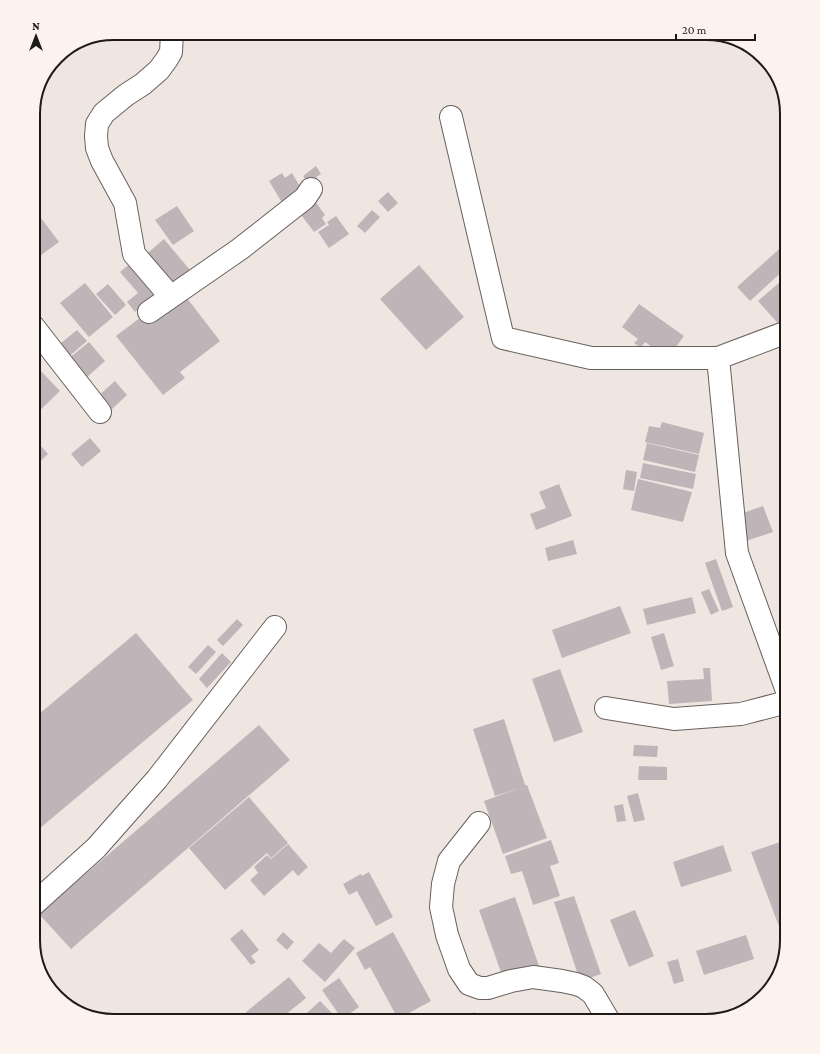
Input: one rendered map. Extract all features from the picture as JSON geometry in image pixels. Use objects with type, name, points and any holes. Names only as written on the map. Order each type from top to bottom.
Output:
[{"type":"street","points":[[170,296],[134,254],[125,203],[102,161],[97,148],[96,136],[97,124],[104,113],[159,70],[171,52],[172,40]]},
{"type":"street","points":[[451,117],[503,338],[591,358],[718,358],[780,335]]},
{"type":"street","points":[[149,312],[170,296],[240,249],[305,198],[311,189]]},
{"type":"street","points":[[40,335],[100,412]]},
{"type":"street","points":[[718,358],[737,553],[780,672]]},
{"type":"street","points":[[40,899],[96,848],[157,779],[275,627]]},
{"type":"street","points":[[606,708],[674,719],[741,714],[780,704]]},
{"type":"street","points":[[479,823],[449,861],[443,884],[441,907],[447,935],[458,969],[469,984],[480,988],[488,988],[511,981],[533,978],[576,984],[584,987],[593,994],[606,1014]]},
{"type":"building","points":[[316,166],[321,174],[316,177],[320,182],[312,187],[303,176]]},
{"type":"building","points":[[282,173],[285,178],[292,173],[301,188],[296,191],[299,197],[284,206],[269,181]]},
{"type":"building","points":[[388,192],[398,203],[388,212],[378,201]]},
{"type":"building","points":[[315,201],[325,215],[322,218],[326,224],[314,232],[299,212]]},
{"type":"building","points":[[177,206],[194,231],[173,245],[155,220]]},
{"type":"building","points":[[372,210],[380,217],[365,233],[357,226]]},
{"type":"building","points":[[336,216],[349,234],[329,248],[318,232],[329,225],[327,222]]},
{"type":"building","points":[[40,217],[59,242],[40,256]]},
{"type":"building","points":[[164,239],[190,270],[168,289],[142,258]]},
{"type":"building","points":[[780,248],[780,273],[750,301],[737,287]]},
{"type":"building","points":[[132,262],[158,293],[135,312],[127,302],[138,293],[120,272]]},
{"type":"building","points":[[419,265],[464,317],[426,350],[380,299]]},
{"type":"building","points":[[780,282],[780,326],[758,301]]},
{"type":"building","points":[[85,283],[113,317],[89,337],[60,303]]},
{"type":"building","points":[[108,284],[126,305],[115,315],[96,294]]},
{"type":"building","points":[[183,293],[220,341],[180,372],[185,378],[163,395],[116,336],[141,317],[145,322]]},
{"type":"building","points":[[639,304],[684,336],[668,358],[645,342],[641,348],[634,343],[638,339],[622,327]]},
{"type":"building","points":[[77,330],[87,341],[66,359],[56,347]]},
{"type":"building","points":[[89,342],[105,361],[85,379],[68,359]]},
{"type":"building","points":[[40,370],[60,391],[40,410]]},
{"type":"building","points":[[115,381],[127,395],[110,411],[97,397]]},
{"type":"building","points":[[662,422],[704,433],[699,454],[645,442],[649,426],[660,428]]},
{"type":"building","points":[[90,438],[101,451],[82,467],[71,454]]},
{"type":"building","points":[[647,443],[699,455],[695,472],[643,460]]},
{"type":"building","points":[[40,445],[48,454],[40,461]]},
{"type":"building","points":[[643,463],[696,474],[693,489],[640,478]]},
{"type":"building","points":[[626,470],[637,472],[634,491],[623,489]]},
{"type":"building","points":[[638,479],[692,492],[683,522],[631,510]]},
{"type":"building","points":[[559,484],[572,516],[536,530],[530,514],[546,508],[539,492]]},
{"type":"building","points":[[763,506],[773,532],[746,541],[737,515]]},
{"type":"building","points":[[573,540],[577,554],[548,561],[545,548]]},
{"type":"building","points":[[716,559],[733,607],[722,611],[705,563]]},
{"type":"building","points":[[709,589],[719,611],[711,615],[701,592]]},
{"type":"building","points":[[692,597],[696,613],[647,625],[643,609]]},
{"type":"building","points":[[620,606],[631,633],[562,658],[552,630]]},
{"type":"building","points":[[237,619],[243,625],[223,646],[217,640]]},
{"type":"building","points":[[136,633],[193,700],[40,828],[40,713]]},
{"type":"building","points":[[664,633],[674,666],[661,670],[651,637]]},
{"type":"building","points":[[208,645],[216,652],[196,674],[188,667]]},
{"type":"building","points":[[222,653],[231,662],[207,688],[199,679]]},
{"type":"building","points":[[703,668],[710,668],[712,701],[669,704],[667,681],[704,679]]},
{"type":"building","points":[[560,669],[583,732],[554,742],[532,679]]},
{"type":"building","points":[[504,719],[525,785],[527,785],[547,838],[503,854],[484,801],[520,788],[495,796],[473,729]]},
{"type":"building","points":[[259,725],[290,760],[71,949],[40,915],[40,913]]},
{"type":"building","points":[[634,745],[658,746],[657,757],[633,756]]},
{"type":"building","points":[[639,766],[667,767],[667,780],[638,780]]},
{"type":"building","points":[[638,793],[645,820],[634,822],[627,796]]},
{"type":"building","points":[[249,797],[288,843],[271,858],[267,853],[225,890],[189,848]]},
{"type":"building","points":[[623,804],[626,821],[617,822],[614,806]]},
{"type":"building","points":[[551,840],[559,863],[550,866],[560,896],[533,905],[522,871],[511,874],[505,856]]},
{"type":"building","points":[[780,842],[780,929],[751,852]]},
{"type":"building","points":[[288,844],[308,867],[298,876],[293,870],[264,896],[250,880],[258,873],[254,867],[267,855],[271,859]]},
{"type":"building","points":[[723,845],[732,871],[681,887],[673,862]]},
{"type":"building","points":[[369,872],[393,917],[376,926],[357,891],[349,895],[343,884],[361,874],[362,876]]},
{"type":"building","points":[[574,896],[601,974],[580,981],[554,902]]},
{"type":"building","points":[[515,897],[539,966],[503,978],[479,910]]},
{"type":"building","points":[[635,910],[654,956],[629,967],[610,920]]},
{"type":"building","points":[[242,929],[259,950],[251,956],[256,962],[251,965],[230,939]]},
{"type":"building","points":[[283,932],[294,942],[287,950],[276,940]]},
{"type":"building","points":[[393,932],[431,1001],[407,1014],[395,1014],[370,967],[365,970],[356,953]]},
{"type":"building","points":[[746,935],[754,959],[704,975],[696,951]]},
{"type":"building","points":[[344,939],[355,948],[325,982],[302,961],[319,943],[331,953]]},
{"type":"building","points":[[678,959],[684,981],[674,984],[667,962]]},
{"type":"building","points":[[289,977],[306,998],[287,1014],[244,1014]]},
{"type":"building","points":[[339,978],[359,1007],[349,1014],[339,1014],[322,990]]},
{"type":"building","points":[[320,1001],[333,1014],[306,1014]]}]
